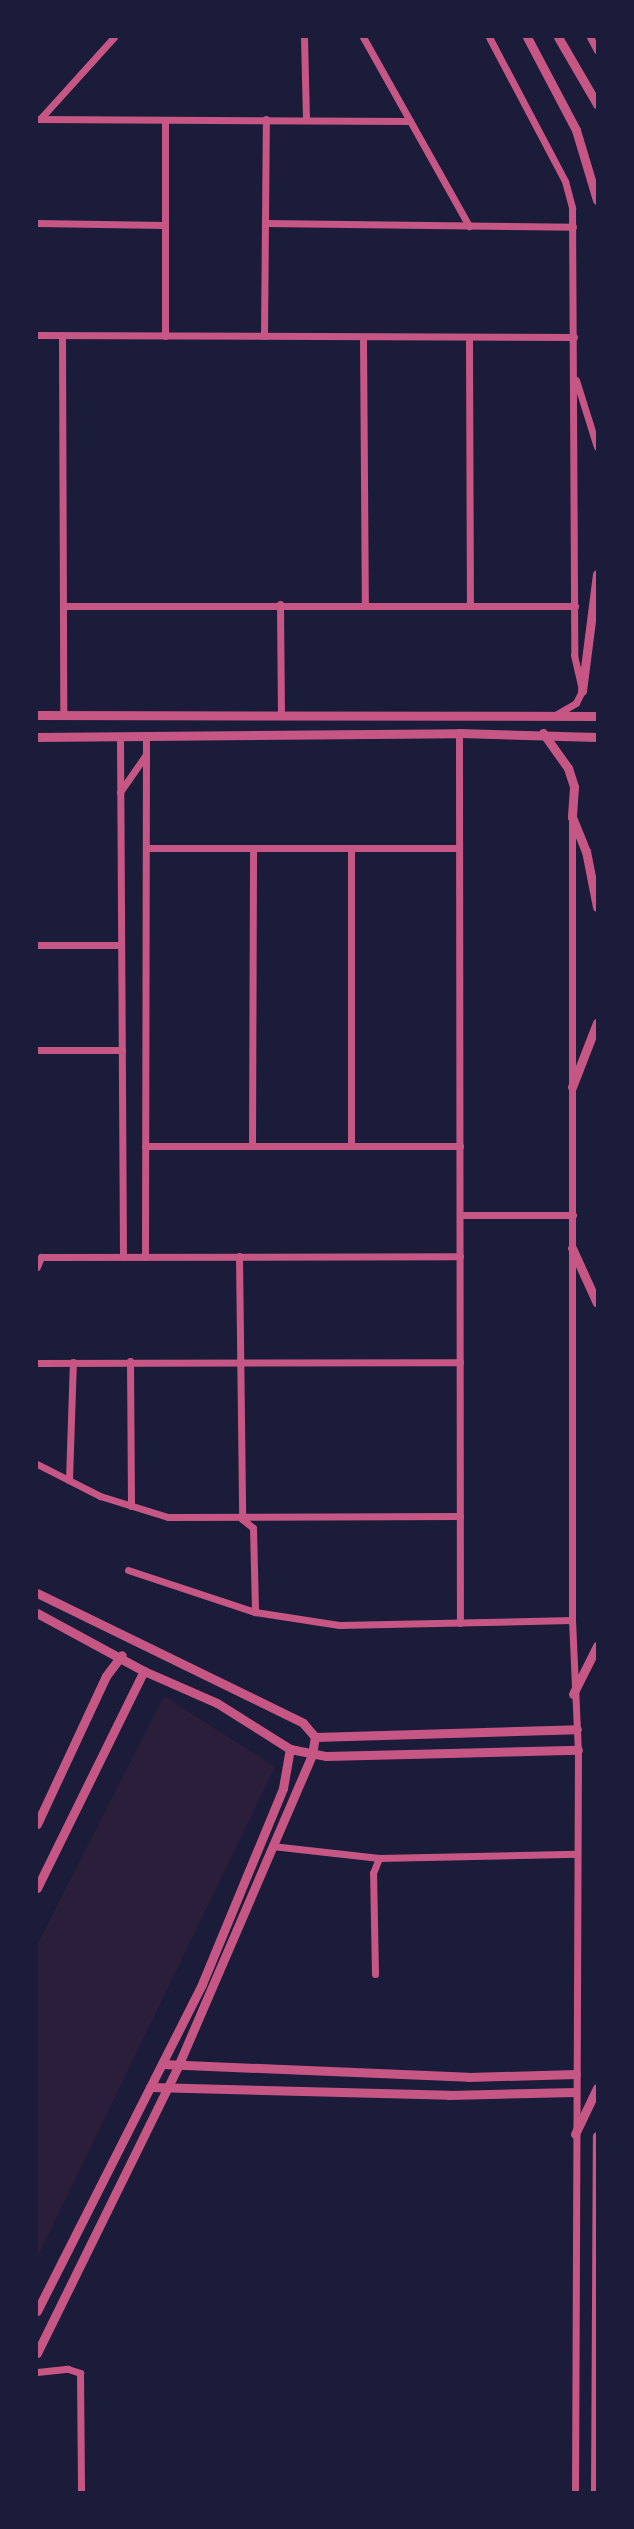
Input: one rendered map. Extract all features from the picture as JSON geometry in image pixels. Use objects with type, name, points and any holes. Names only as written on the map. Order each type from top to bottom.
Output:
[{"type":"street","points":[[38,119],[114,37]]},
{"type":"street","points":[[304,37],[306,119]]},
{"type":"street","points":[[363,37],[469,226]]},
{"type":"street","points":[[489,37],[565,181],[573,227],[574,655],[582,691]]},
{"type":"street","points":[[527,37],[576,130],[597,200]]},
{"type":"street","points":[[558,37],[597,104]]},
{"type":"street","points":[[590,37],[597,50]]},
{"type":"street","points":[[38,119],[165,122],[266,119],[410,121]]},
{"type":"street","points":[[264,336],[266,119]]},
{"type":"street","points":[[165,122],[165,336]]},
{"type":"street","points":[[37,223],[165,225]]},
{"type":"street","points":[[265,223],[573,227]]},
{"type":"street","points":[[37,335],[574,337]]},
{"type":"street","points":[[62,335],[63,715]]},
{"type":"street","points":[[363,337],[365,603]]},
{"type":"street","points":[[469,337],[470,604]]},
{"type":"street","points":[[574,372],[597,447]]},
{"type":"street","points":[[557,714],[576,703],[582,691],[597,574]]},
{"type":"street","points":[[63,606],[365,603],[575,606]]},
{"type":"street","points":[[279,604],[281,714]]},
{"type":"street","points":[[37,715],[597,716]]},
{"type":"street","points":[[459,733],[460,1623]]},
{"type":"street","points":[[543,733],[568,768],[574,787],[572,1620],[573,1694],[578,1750],[575,2492]]},
{"type":"street","points":[[37,737],[543,733],[597,737]]},
{"type":"street","points":[[145,1257],[146,736]]},
{"type":"street","points":[[120,737],[123,1257]]},
{"type":"street","points":[[120,793],[146,756]]},
{"type":"street","points":[[572,817],[586,851],[597,907]]},
{"type":"street","points":[[146,848],[459,848]]},
{"type":"street","points":[[252,1146],[253,848]]},
{"type":"street","points":[[351,848],[351,1146]]},
{"type":"street","points":[[37,945],[121,945]]},
{"type":"street","points":[[572,1087],[597,1023]]},
{"type":"street","points":[[37,1050],[122,1050]]},
{"type":"street","points":[[145,1146],[460,1146]]},
{"type":"street","points":[[460,1215],[573,1215]]},
{"type":"street","points":[[572,1248],[597,1303]]},
{"type":"street","points":[[239,1256],[242,1519],[253,1528],[255,1612]]},
{"type":"street","points":[[37,1267],[39,1257],[460,1256]]},
{"type":"street","points":[[37,1363],[240,1359],[460,1362]]},
{"type":"street","points":[[69,1480],[73,1362]]},
{"type":"street","points":[[130,1362],[131,1506]]},
{"type":"street","points":[[37,1464],[131,1506],[169,1517],[242,1519],[460,1516]]},
{"type":"street","points":[[128,1570],[255,1612],[339,1625],[572,1620]]},
{"type":"street","points":[[37,1593],[303,1723],[315,1737]]},
{"type":"street","points":[[37,1613],[122,1655],[144,1671],[217,1703],[290,1749],[312,1755],[578,1750]]},
{"type":"street","points":[[573,1694],[597,1646]]},
{"type":"street","points":[[37,1824],[106,1676],[122,1655]]},
{"type":"street","points":[[37,1888],[144,1671]]},
{"type":"street","points":[[315,1737],[577,1729]]},
{"type":"street","points":[[37,2353],[178,2066],[312,1755],[315,1737]]},
{"type":"street","points":[[37,2311],[202,1984],[283,1788],[290,1749]]},
{"type":"street","points":[[272,1846],[379,1858],[577,1854]]},
{"type":"street","points":[[375,1973],[373,1873],[379,1858]]},
{"type":"street","points":[[162,2064],[468,2077],[576,2074]]},
{"type":"street","points":[[150,2087],[449,2095],[575,2092]]},
{"type":"street","points":[[575,2134],[597,2088]]},
{"type":"street","points":[[595,2492],[597,2136]]},
{"type":"street","points":[[37,2372],[68,2369],[80,2373],[81,2492]]},
{"type":"shaded area","points":[[164,1696],[275,1767],[37,2258],[37,1945]]}]
